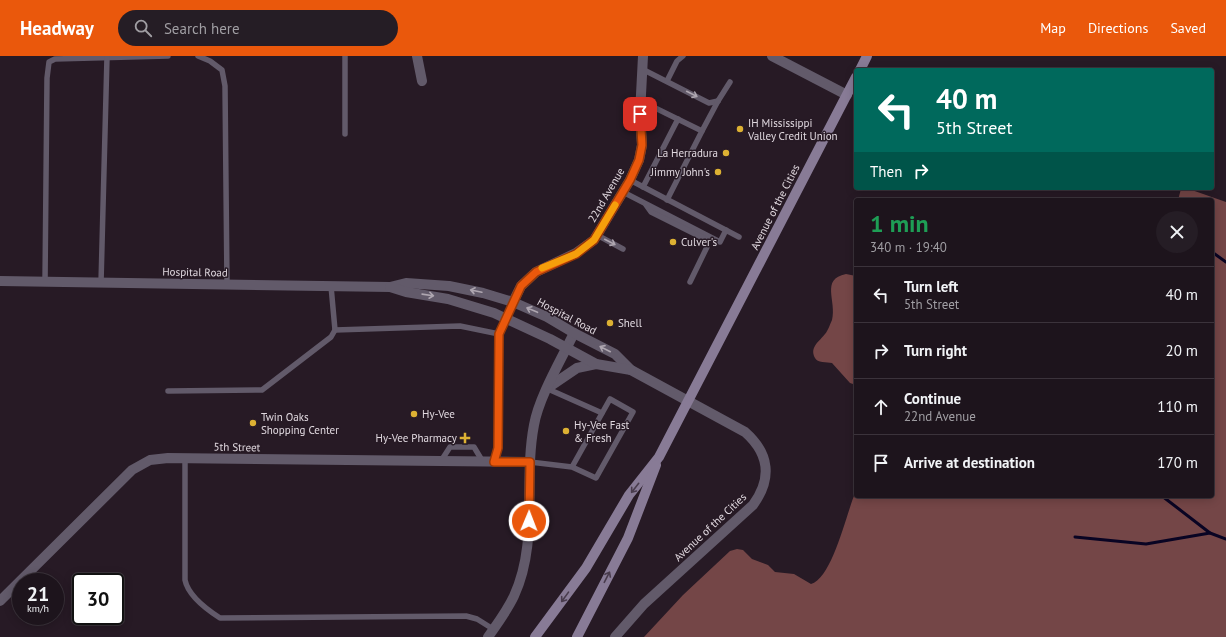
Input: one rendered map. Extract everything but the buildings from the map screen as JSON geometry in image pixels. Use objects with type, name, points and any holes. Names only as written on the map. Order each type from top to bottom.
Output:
[{"type":"main road","points":[[861,68],[867,56]]},
{"type":"main road","name":"Avenue of the Cities","points":[[704,370],[854,81]]},
{"type":"main road","name":"Avenue of the Cities","points":[[577,637],[628,538],[659,458],[778,227]]},
{"type":"main road","name":"Avenue of the Cities","points":[[535,637],[586,568],[629,495],[659,458]]},
{"type":"street","points":[[418,56],[422,81]]},
{"type":"street","name":"22nd Avenue","points":[[513,302],[521,286],[536,272],[576,254],[594,240],[630,180],[639,160],[642,145],[641,100],[643,56]]},
{"type":"street","points":[[772,56],[847,95]]},
{"type":"street","name":"Hospital Road","points":[[0,281],[390,287],[406,283],[449,286],[482,293],[513,302],[547,317],[615,354],[631,370],[688,401]]},
{"type":"street","name":"Hospital Road","points":[[390,287],[406,292],[448,298],[464,303],[506,318],[596,364],[631,370]]},
{"type":"street","points":[[490,633],[514,596],[525,562],[529,531],[530,462],[534,423],[574,333]]},
{"type":"street","points":[[548,389],[577,368],[596,364]]},
{"type":"street","name":"Avenue of the Cities","points":[[614,637],[644,604],[753,506],[761,494],[764,484],[766,465],[758,446],[751,437],[688,401]]},
{"type":"street","name":"5th Street","points":[[0,601],[132,470],[142,463],[157,458],[530,462]]},
{"type":"lane","points":[[45,282],[47,78],[49,62],[54,59],[168,56]]},
{"type":"lane","points":[[198,56],[210,61],[222,70],[225,86],[227,284]]},
{"type":"lane","points":[[345,56],[345,134]]},
{"type":"lane","points":[[667,81],[677,61],[684,56]]},
{"type":"lane","points":[[102,283],[107,57]]},
{"type":"lane","points":[[642,69],[710,103],[718,100]]},
{"type":"lane","points":[[667,200],[718,100],[730,82]]},
{"type":"lane","points":[[641,100],[702,131]]},
{"type":"lane","points":[[643,188],[678,119]]},
{"type":"lane","points":[[630,180],[739,237]]},
{"type":"lane","points":[[622,192],[720,242],[726,230]]},
{"type":"lane","points":[[644,203],[651,212],[705,239],[707,247],[690,282]]},
{"type":"lane","points":[[597,236],[623,248]]},
{"type":"lane","points":[[168,391],[262,390],[331,337],[335,330],[331,286]]},
{"type":"lane","points":[[494,462],[498,448],[499,334],[513,302]]},
{"type":"lane","points":[[335,330],[460,326],[499,334]]},
{"type":"lane","points":[[548,389],[602,413]]},
{"type":"lane","points":[[530,462],[572,467],[596,478],[633,412],[610,399],[572,467]]},
{"type":"lane","points":[[441,462],[450,447],[474,447],[483,462]]},
{"type":"lane","points":[[185,458],[185,580],[187,588],[212,613],[220,618],[466,616],[477,619],[490,633]]},
{"type":"shaded area","points":[[1181,190],[1192,190],[1226,202],[1226,637],[644,637],[683,595],[730,551],[737,549],[743,550],[752,559],[768,565],[775,572],[794,574],[811,584],[819,579],[833,557],[854,496],[854,498],[1214,498],[1214,198],[1179,198]]},
{"type":"shaded area","points":[[846,274],[854,276],[854,384],[850,383],[832,363],[816,360],[813,351],[814,347],[826,333],[832,320],[833,306],[831,286],[838,277]]},
{"type":"waterway","points":[[1214,253],[1226,262]]},
{"type":"waterway","points":[[1165,498],[1210,533],[1226,539]]},
{"type":"waterway","points":[[1075,537],[1146,544],[1210,533]]},
{"type":"slow traffic","points":[[542,268],[576,254],[594,240],[615,205]]},
{"type":"place","name":"IH Mississippi Valley Credit Union","points":[[740,129]]},
{"type":"place","name":"La Herradura","points":[[726,153]]},
{"type":"place","name":"Jimmy John's","points":[[718,172]]},
{"type":"place","name":"Culver's","points":[[673,242]]},
{"type":"place","name":"Shell","points":[[610,323]]},
{"type":"place","name":"Hy-Vee","points":[[414,414]]},
{"type":"place","name":"Twin Oaks Shopping Center","points":[[253,423]]},
{"type":"place","name":"Hy-Vee Fast & Fresh","points":[[566,431]]},
{"type":"place","name":"Hy-Vee Pharmacy","points":[[465,438]]},
{"type":"route","points":[[529,521],[530,462],[494,462],[498,448],[499,334],[521,286],[536,272],[576,254],[594,240],[630,180],[639,160],[642,145],[640,114]]}]
